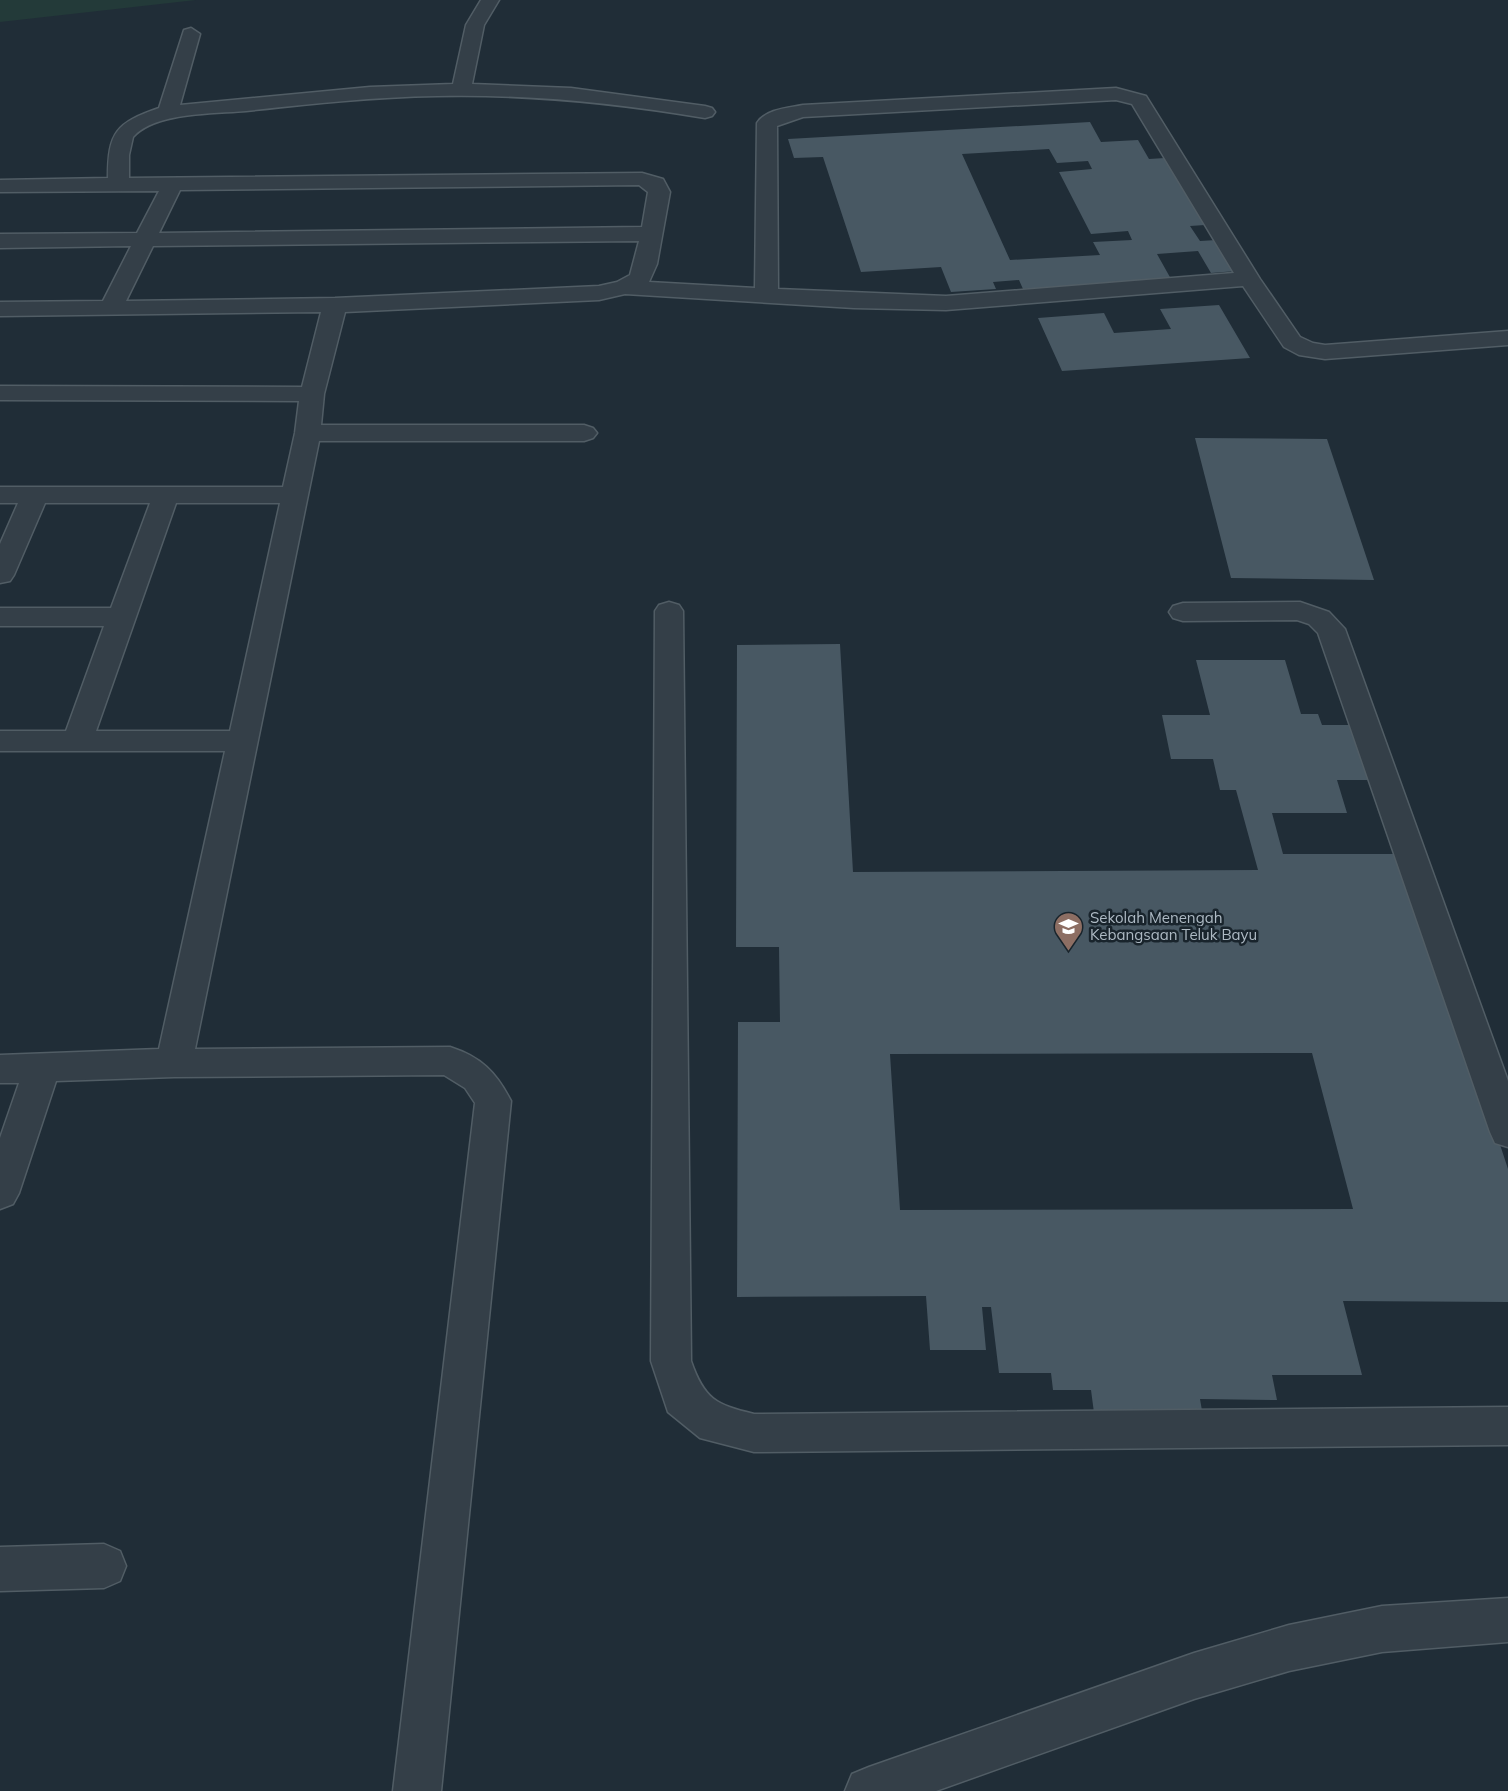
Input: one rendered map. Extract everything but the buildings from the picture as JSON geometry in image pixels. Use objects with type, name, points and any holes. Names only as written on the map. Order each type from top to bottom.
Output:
[{"type":"street","points":[[461,90],[475,25],[490,0]]},
{"type":"street","points":[[168,112],[191,34]]},
{"type":"street","points":[[119,186],[118,141],[127,130],[168,112],[388,93],[461,90],[615,97],[705,112]]},
{"type":"street","points":[[766,296],[767,123],[782,115],[803,111],[1116,94],[1139,100],[1249,279],[1292,342],[1307,350],[1325,352],[1508,338]]},
{"type":"street","points":[[0,186],[172,186],[642,179],[655,184],[659,192],[650,234],[646,269],[638,279],[624,287],[599,293],[335,305],[0,309]]},
{"type":"street","points":[[111,307],[172,186]]},
{"type":"street","points":[[0,241],[650,234]]},
{"type":"street","points":[[624,287],[766,296],[946,303],[1249,279]]},
{"type":"street","points":[[174,1063],[308,433],[312,394],[335,305]]},
{"type":"street","points":[[0,393],[312,394]]},
{"type":"street","points":[[308,433],[584,433]]},
{"type":"street","points":[[0,495],[295,495]]},
{"type":"street","points":[[0,575],[35,495]]},
{"type":"street","points":[[77,741],[166,495]]},
{"type":"street","points":[[669,610],[671,1361],[683,1399],[715,1424],[754,1433],[1508,1426]]},
{"type":"street","points":[[1183,612],[1300,611],[1319,618],[1331,629],[1508,1132]]},
{"type":"street","points":[[0,617],[122,617]]},
{"type":"street","points":[[0,741],[242,741]]},
{"type":"street","points":[[0,1069],[174,1063],[450,1061],[478,1078],[493,1101],[417,1791]]},
{"type":"street","points":[[0,1193],[42,1068]]},
{"type":"street","points":[[0,1569],[104,1566]]},
{"type":"street","points":[[869,1791],[1194,1676],[1289,1648],[1382,1629],[1508,1620]]},
{"type":"green space","points":[[0,0],[196,0],[0,22]]},
{"type":"place","name":"Sekolah Menengah Kebangsaan Teluk Bayu","points":[[1069,952]]}]
